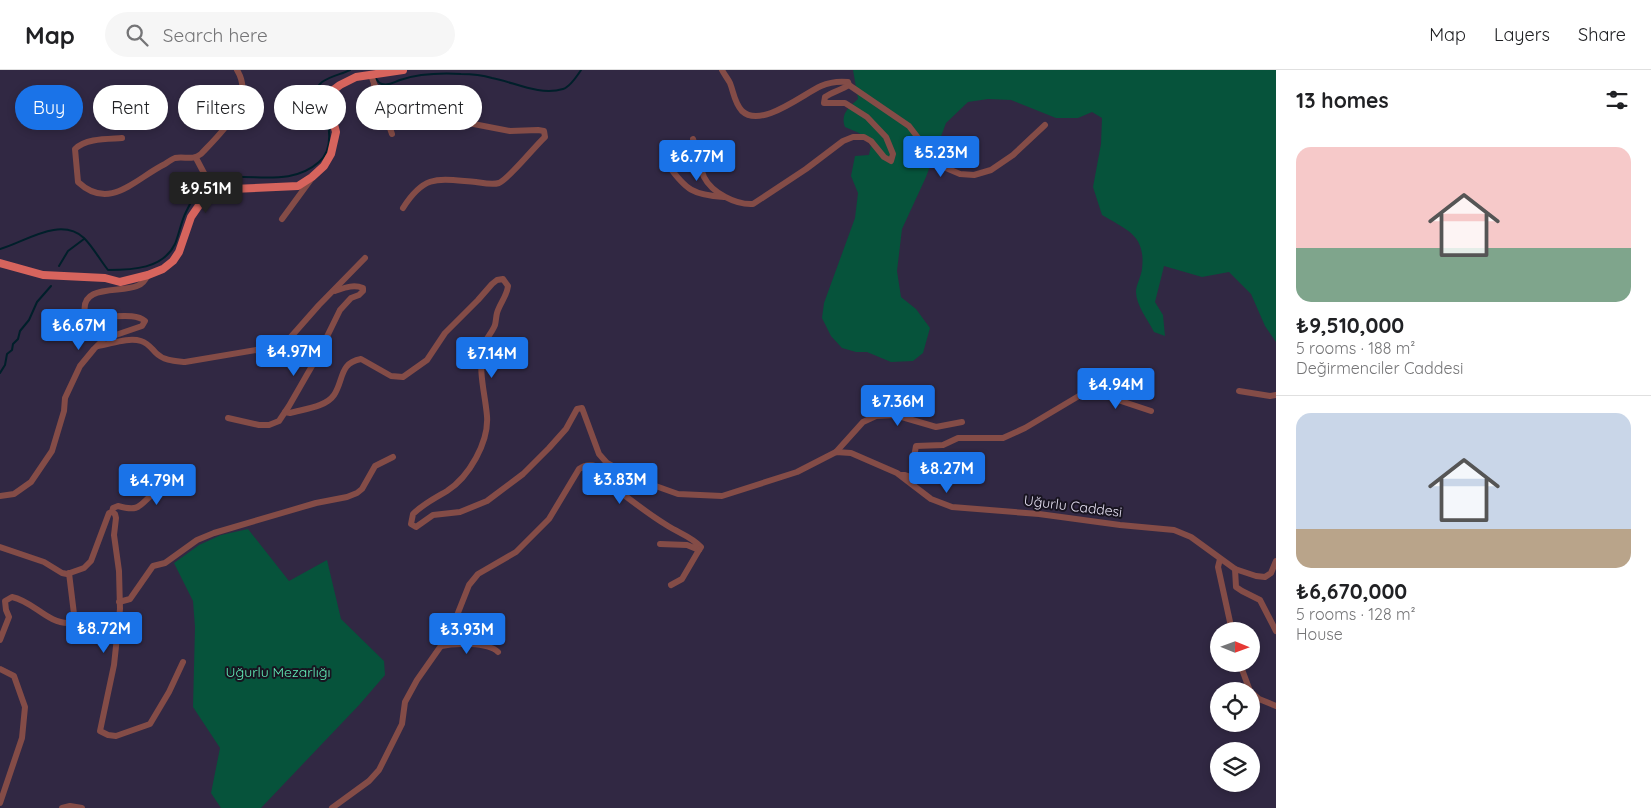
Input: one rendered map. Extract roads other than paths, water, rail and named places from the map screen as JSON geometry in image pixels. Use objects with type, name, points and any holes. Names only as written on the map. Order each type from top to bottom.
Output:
[{"type":"main road","points":[[0,263],[43,275],[105,278],[120,282],[163,269],[173,261],[194,213],[212,189],[298,186],[324,166],[335,144],[336,132],[329,104],[332,91],[356,77],[403,70]]},
{"type":"street","points":[[122,138],[94,141],[79,145],[76,149],[78,182],[84,188],[107,194],[122,191],[156,168],[175,158],[196,158],[234,116],[240,105],[244,94],[244,86],[238,70]]},
{"type":"street","points":[[722,70],[730,84],[735,103],[744,113],[753,116],[760,116],[784,107],[821,86],[832,82],[848,82],[849,85],[910,126],[927,152],[939,165],[960,174],[974,175],[991,170],[1013,155],[1045,125]]},
{"type":"street","points":[[371,75],[374,85]]},
{"type":"street","points":[[693,139],[704,177],[711,186],[728,198],[743,205],[753,204],[806,169],[843,141],[853,137],[864,137],[871,141],[884,157],[891,161],[893,154],[886,137],[866,117],[844,103],[824,103],[825,97],[849,85]]},
{"type":"street","points":[[403,208],[421,185],[441,179],[498,183],[508,177],[545,137],[544,131],[510,131],[482,126]]},
{"type":"street","points":[[391,130],[392,134]]},
{"type":"street","points":[[196,158],[212,189]]},
{"type":"street","points":[[668,165],[678,179],[694,193],[728,198]]},
{"type":"street","points":[[282,219],[312,177]]},
{"type":"street","points":[[98,346],[139,340],[146,343],[157,355],[164,359],[185,362],[274,347],[288,339],[365,258]]},
{"type":"street","points":[[0,496],[14,494],[30,482],[52,451],[64,411],[65,398],[80,366],[104,339],[142,326],[145,321],[134,317],[92,316],[85,313],[85,301],[94,294],[137,287],[144,282],[148,275]]},
{"type":"street","points":[[285,412],[290,413],[323,404],[334,396],[345,369],[351,362],[356,360],[361,359],[391,376],[403,377],[427,360],[445,333],[492,284],[497,280],[503,279],[508,286],[507,294],[497,313],[495,325],[483,345],[481,360],[480,373],[487,416],[484,439],[471,468],[449,490],[431,499],[411,517],[411,524],[416,527],[433,515],[460,512],[487,501],[523,474],[566,429],[577,408],[582,408],[586,414],[599,454],[607,463],[630,477],[678,494],[722,496],[797,472],[836,452],[863,422],[876,416],[895,415],[936,427],[962,422]]},
{"type":"street","points":[[228,418],[259,426],[279,421],[316,359],[340,310],[351,298],[359,295],[363,288],[357,286],[346,287],[331,292]]},
{"type":"street","points":[[900,475],[919,480],[923,478],[924,475],[914,457],[916,446],[943,445],[958,438],[1003,438],[1025,428],[1104,381]]},
{"type":"street","points":[[1088,390],[1151,411]]},
{"type":"street","points":[[1239,391],[1270,396],[1276,395]]},
{"type":"street","name":"Uğurlu Caddesi","points":[[836,452],[851,452],[900,475],[931,499],[952,507],[1039,514],[1174,530],[1191,537],[1235,569],[1256,576],[1266,576],[1271,573],[1276,561]]},
{"type":"street","points":[[119,602],[130,599],[153,566],[165,563],[197,540],[316,503],[335,500],[357,493],[362,489],[375,466],[393,457]]},
{"type":"street","points":[[332,808],[369,781],[379,770],[402,724],[405,702],[416,680],[450,634],[469,584],[478,574],[516,552],[549,519],[581,468],[590,464],[620,477],[630,477]]},
{"type":"street","points":[[581,468],[590,468],[618,491],[701,547],[682,579],[671,585]]},
{"type":"street","points":[[0,547],[44,562],[62,573],[69,574],[84,568],[91,561],[105,522],[113,508],[118,506],[129,509],[138,508],[147,502],[157,491],[185,475]]},
{"type":"street","points":[[112,512],[116,518],[114,535],[119,571],[119,602],[114,665],[100,731],[116,736],[150,724],[183,662]]},
{"type":"street","points":[[660,544],[687,546],[699,550]]},
{"type":"street","points":[[1220,559],[1218,567],[1230,622]]},
{"type":"street","points":[[1235,569],[1236,587],[1242,592],[1260,600],[1276,631]]},
{"type":"street","points":[[0,640],[9,616],[5,601],[12,597],[20,599],[50,618],[62,623],[69,623],[74,614],[69,574]]},
{"type":"street","points":[[441,646],[453,643],[476,645],[494,647],[498,652]]},
{"type":"street","points":[[0,668],[14,676],[25,708],[22,738],[0,804]]},
{"type":"street","points":[[1260,699],[1276,706]]},
{"type":"street","points":[[62,808],[70,806],[82,808]]},
{"type":"waterway","points":[[0,249],[42,233],[64,229],[75,232],[84,238],[108,270],[137,268],[163,259],[175,244],[184,216],[200,189],[213,181],[227,178],[290,176],[305,171],[324,157],[329,143],[329,129],[316,93],[320,84],[325,80],[350,70]]},
{"type":"waterway","points":[[375,77],[382,84],[392,84],[400,80],[422,75],[473,74],[536,90],[554,91],[568,86],[581,70]]},
{"type":"waterway","points":[[59,266],[68,251],[84,239]]},
{"type":"waterway","points":[[0,373],[5,365],[7,354],[12,350],[20,331],[29,320],[37,302],[51,286]]},
{"type":"park label","name":"Uğurlu Mezarlığı","points":[[278,672]]}]
